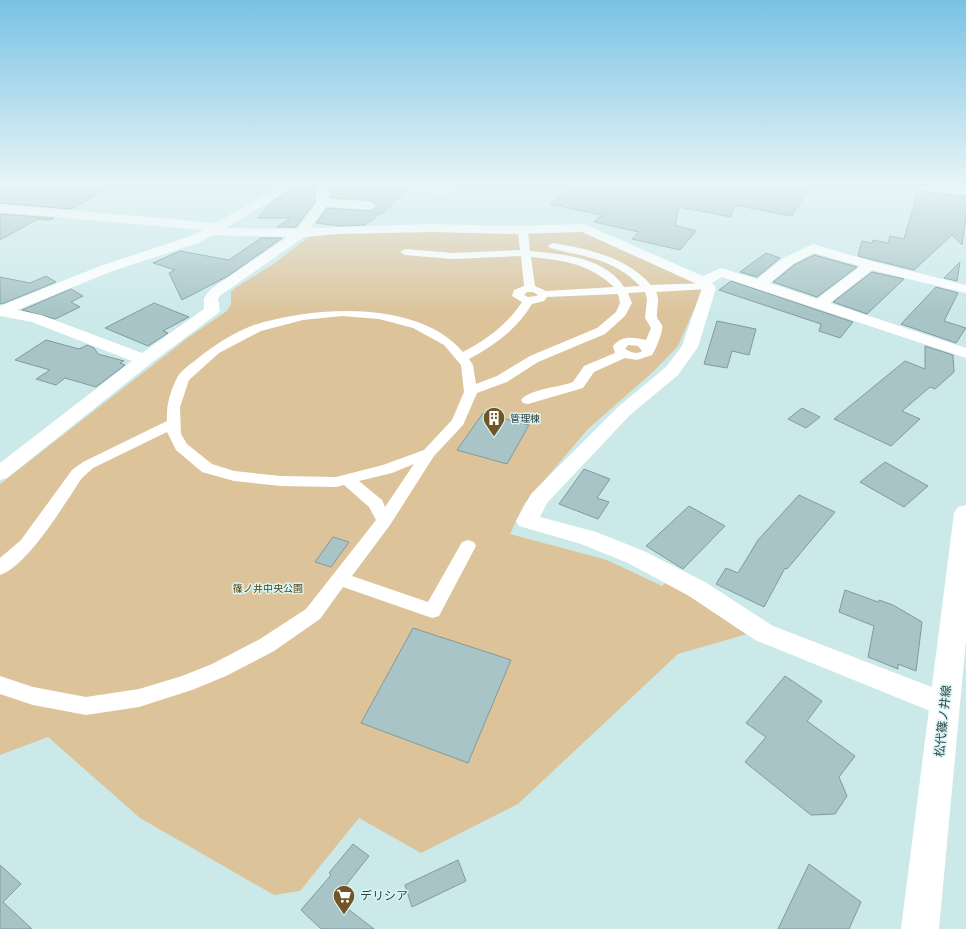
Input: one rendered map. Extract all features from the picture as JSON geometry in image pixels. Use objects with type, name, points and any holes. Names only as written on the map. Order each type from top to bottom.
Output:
[{"type":"main road","name":"松代篠ノ井線","points":[[920,929],[966,513]]},
{"type":"street","points":[[197,227],[300,234],[337,230],[431,228],[506,230],[584,228],[705,284],[709,288],[690,347],[672,371],[624,411],[538,499],[527,521],[588,538],[636,557],[697,589],[764,633],[945,705]]},
{"type":"street","points":[[0,311],[105,269],[193,240],[217,227]]},
{"type":"street","points":[[0,473],[144,360],[212,311],[211,298],[216,292],[300,234],[305,227]]},
{"type":"street","points":[[523,232],[530,288]]},
{"type":"street","points":[[471,391],[502,379],[534,359],[601,331],[621,314],[626,303],[621,290],[611,278],[585,263],[525,248]]},
{"type":"street","points":[[406,252],[453,256],[525,248],[574,249],[609,258],[629,271],[648,289],[653,299],[651,318],[657,325],[657,334],[650,345],[646,346],[648,352],[645,355],[632,356],[624,354],[589,369],[578,385],[568,389],[543,394],[528,400]]},
{"type":"street","points":[[760,284],[788,261],[813,248],[870,265],[966,289]]},
{"type":"street","points":[[820,304],[870,265]]},
{"type":"street","points":[[544,294],[540,299],[528,301],[521,299],[518,296],[518,292],[530,288],[539,290],[544,294],[648,289],[705,284],[721,272],[966,353]]},
{"type":"street","points":[[461,358],[497,337],[512,324],[528,301]]},
{"type":"street","points":[[0,311],[36,318],[144,360]]},
{"type":"street","points":[[0,685],[33,696],[86,706],[140,698],[184,684],[219,670],[267,645],[313,614],[384,520],[429,453],[458,422],[471,391],[467,365],[448,342],[417,326],[379,316],[342,313],[303,317],[257,328],[215,350],[183,378],[173,407],[174,434],[181,447],[193,458],[208,468],[234,476],[281,481],[336,482],[387,469],[429,453]]},
{"type":"street","points":[[0,568],[27,544],[77,474],[88,465],[174,423]]},
{"type":"street","points":[[346,479],[376,504],[384,520]]},
{"type":"street","points":[[340,579],[432,611],[468,546]]},
{"type":"green space","name":"篠ノ井中央公園","points":[[586,230],[701,283],[701,293],[678,346],[654,371],[588,429],[524,504],[510,534],[607,560],[662,586],[668,580],[747,634],[678,654],[518,804],[421,853],[359,818],[300,891],[274,895],[140,818],[48,737],[0,755],[0,484],[189,337],[227,311],[231,304],[231,292],[235,288],[275,263],[310,236],[367,232]]},
{"type":"building","points":[[0,227],[23,227],[0,240]]},
{"type":"building","points":[[618,227],[683,227],[696,231],[680,250],[632,239],[639,232]]},
{"type":"building","points":[[907,227],[964,227],[962,245],[952,235],[914,270],[858,256],[862,241],[872,243],[873,240],[888,243],[890,236],[904,239]]},
{"type":"building","points":[[261,238],[282,238],[228,276],[182,300],[169,273],[175,270],[153,263],[180,251],[229,260]]},
{"type":"building","points":[[766,253],[780,258],[757,277],[740,272]]},
{"type":"building","points":[[814,255],[857,267],[817,297],[773,282],[794,265]]},
{"type":"building","points":[[960,262],[957,281],[944,278]]},
{"type":"building","points":[[872,272],[904,279],[867,314],[833,302]]},
{"type":"building","points":[[46,276],[56,282],[2,304],[0,303],[0,277],[30,283]]},
{"type":"building","points":[[731,281],[853,322],[840,338],[819,331],[821,324],[719,290]]},
{"type":"building","points":[[936,287],[958,293],[944,321],[966,328],[956,343],[901,324]]},
{"type":"building","points":[[71,289],[83,296],[71,302],[80,307],[55,319],[22,310]]},
{"type":"building","points":[[154,303],[189,317],[163,331],[168,333],[148,346],[105,328]]},
{"type":"building","points":[[717,321],[756,329],[749,355],[732,351],[727,368],[704,364]]},
{"type":"building","points":[[46,340],[79,349],[87,345],[94,348],[98,354],[124,361],[120,363],[125,365],[96,387],[65,378],[56,385],[36,379],[50,370],[15,360]]},
{"type":"building","points":[[925,346],[953,355],[954,372],[935,389],[930,387],[902,411],[920,419],[891,446],[834,419],[905,361],[925,369]]},
{"type":"building","points":[[802,408],[820,417],[806,428],[788,419]]},
{"type":"building","name":"管理棟","points":[[483,413],[529,425],[507,464],[457,450]]},
{"type":"building","points":[[885,462],[928,486],[904,507],[860,482]]},
{"type":"building","points":[[584,469],[610,479],[597,498],[609,502],[598,519],[559,504]]},
{"type":"building","points":[[799,495],[835,512],[787,569],[785,568],[764,607],[716,584],[726,568],[738,573],[758,540]]},
{"type":"building","points":[[689,506],[725,526],[683,569],[646,546]]},
{"type":"building","points":[[333,537],[349,542],[331,567],[315,562]]},
{"type":"building","points":[[845,590],[878,602],[879,600],[893,605],[922,622],[916,671],[898,664],[898,669],[868,657],[874,626],[839,612]]},
{"type":"building","points":[[413,628],[511,660],[468,763],[361,723]]},
{"type":"building","points":[[785,676],[822,701],[807,721],[855,756],[839,777],[847,796],[835,814],[811,815],[745,762],[766,737],[746,723]]},
{"type":"building","points":[[353,844],[369,856],[335,899],[374,929],[321,929],[301,910],[331,875],[329,873]]},
{"type":"building","points":[[458,860],[466,881],[412,907],[405,885]]},
{"type":"building","points":[[809,864],[861,902],[849,929],[778,929]]},
{"type":"building","points":[[0,865],[21,884],[3,902],[32,929],[0,929]]},
{"type":"place","name":"管理棟","points":[[494,438]]},
{"type":"place","name":"デリシア","points":[[344,916]]}]
